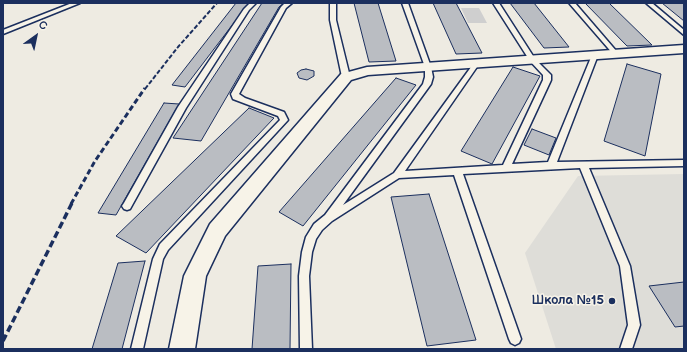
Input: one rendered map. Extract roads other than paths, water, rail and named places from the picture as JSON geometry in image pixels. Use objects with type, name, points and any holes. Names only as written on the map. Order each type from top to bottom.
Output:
[{"type":"street","points":[[182,349],[195,276],[217,230],[346,77],[367,72],[684,49]]},
{"type":"lane","points":[[3,32],[77,3]]},
{"type":"lane","points":[[127,206],[182,107],[247,9],[253,3]]},
{"type":"lane","points":[[136,349],[158,259],[164,247],[284,120],[281,114],[242,100],[236,97],[235,94],[284,7],[289,3]]},
{"type":"lane","points":[[333,3],[333,20],[346,77]]},
{"type":"lane","points":[[329,218],[427,84],[429,77],[428,67],[405,3]]},
{"type":"lane","points":[[496,3],[532,60],[547,75],[547,80],[506,168]]},
{"type":"lane","points":[[572,3],[616,54]]},
{"type":"lane","points":[[649,3],[684,33]]},
{"type":"lane","points":[[551,165],[595,55]]},
{"type":"lane","points":[[306,349],[304,276],[307,252],[311,237],[318,227],[329,218],[397,175],[476,64]]},
{"type":"lane","points":[[397,175],[551,165],[684,164]]},
{"type":"lane","points":[[583,165],[625,266],[634,325],[626,349]]},
{"type":"lane","points":[[457,171],[515,339]]},
{"type":"railway","points":[[145,89],[178,47],[217,3]]},
{"type":"railway","points":[[71,204],[95,161],[145,88]]},
{"type":"railway","points":[[3,341],[72,203]]},
{"type":"place","name":"Школа №15","points":[[612,301]]}]
